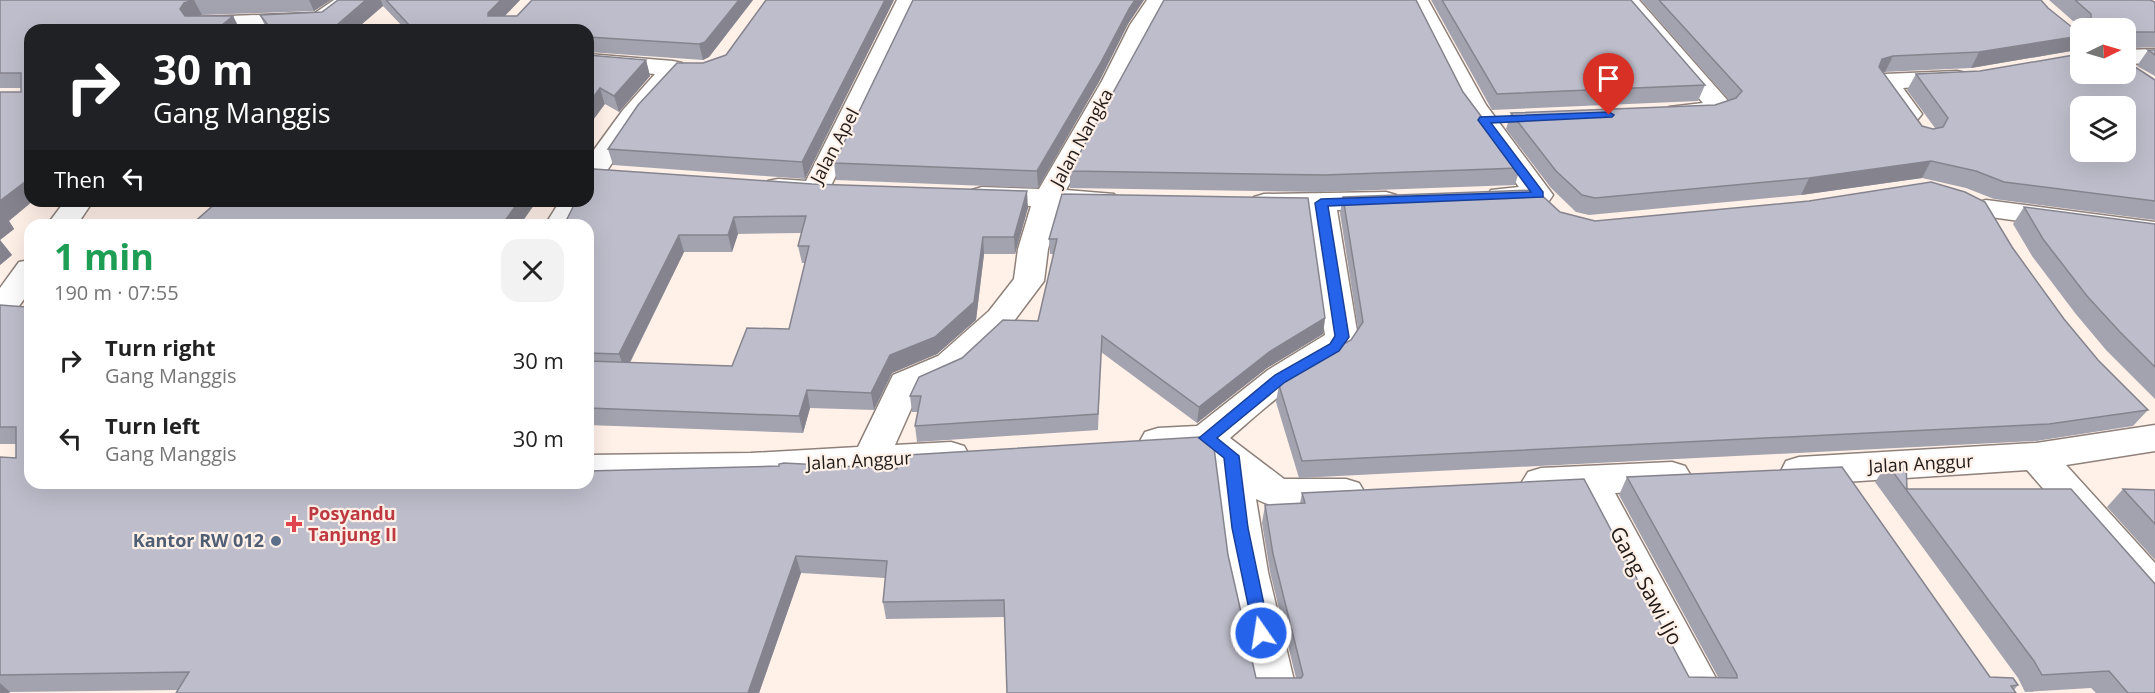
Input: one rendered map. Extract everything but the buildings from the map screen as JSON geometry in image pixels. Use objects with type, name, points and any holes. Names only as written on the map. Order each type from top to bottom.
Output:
[{"type":"street","points":[[202,24],[218,0]]},
{"type":"street","points":[[259,24],[318,21],[349,0]]},
{"type":"street","name":"Jalan Apel","points":[[756,186],[826,190],[908,0]]},
{"type":"street","name":"Jalan Nangka","points":[[954,195],[1048,198],[1158,0]]},
{"type":"street","points":[[1417,0],[1474,107],[1495,119],[1548,204],[1480,197]]},
{"type":"street","points":[[1627,0],[1720,107],[1708,111],[1653,113]]},
{"type":"street","points":[[2136,66],[2155,57]]},
{"type":"street","points":[[594,62],[682,68],[600,141],[598,176]]},
{"type":"street","points":[[1924,135],[1885,81],[1981,76]]},
{"type":"street","points":[[1956,197],[1986,209],[2155,231]]},
{"type":"street","points":[[870,461],[905,383],[950,364],[1000,318],[1029,281],[1033,249],[1048,198],[1126,201]]},
{"type":"street","points":[[1239,203],[1412,200]]},
{"type":"street","points":[[1219,447],[1280,378],[1334,347],[1342,337],[1321,203]]},
{"type":"street","points":[[1986,209],[2002,235]]},
{"type":"street","points":[[0,310],[24,277]]},
{"type":"street","name":"Jalan Anggur","points":[[1762,472],[1853,483],[2036,456],[2150,424]]},
{"type":"street","points":[[1128,442],[1219,447],[1271,490],[1288,495],[1380,491]]},
{"type":"street","points":[[1219,447],[1275,693]]},
{"type":"street","name":"Jalan Anggur","points":[[594,469],[751,467],[984,453]]},
{"type":"street","points":[[2036,456],[2155,590]]},
{"type":"street","points":[[1508,483],[1704,474]]},
{"type":"street","name":"Gang Sawi Ijo","points":[[1589,479],[1702,693]]},
{"type":"place","name":"Posyandu Tanjung II","points":[[294,524]]},
{"type":"place","name":"Kantor RW 012","points":[[276,541]]},
{"type":"route","points":[[1261,633],[1240,528],[1231,456],[1206,438],[1280,378],[1334,347],[1342,337],[1321,203],[1539,195],[1484,120],[1609,115]]}]
